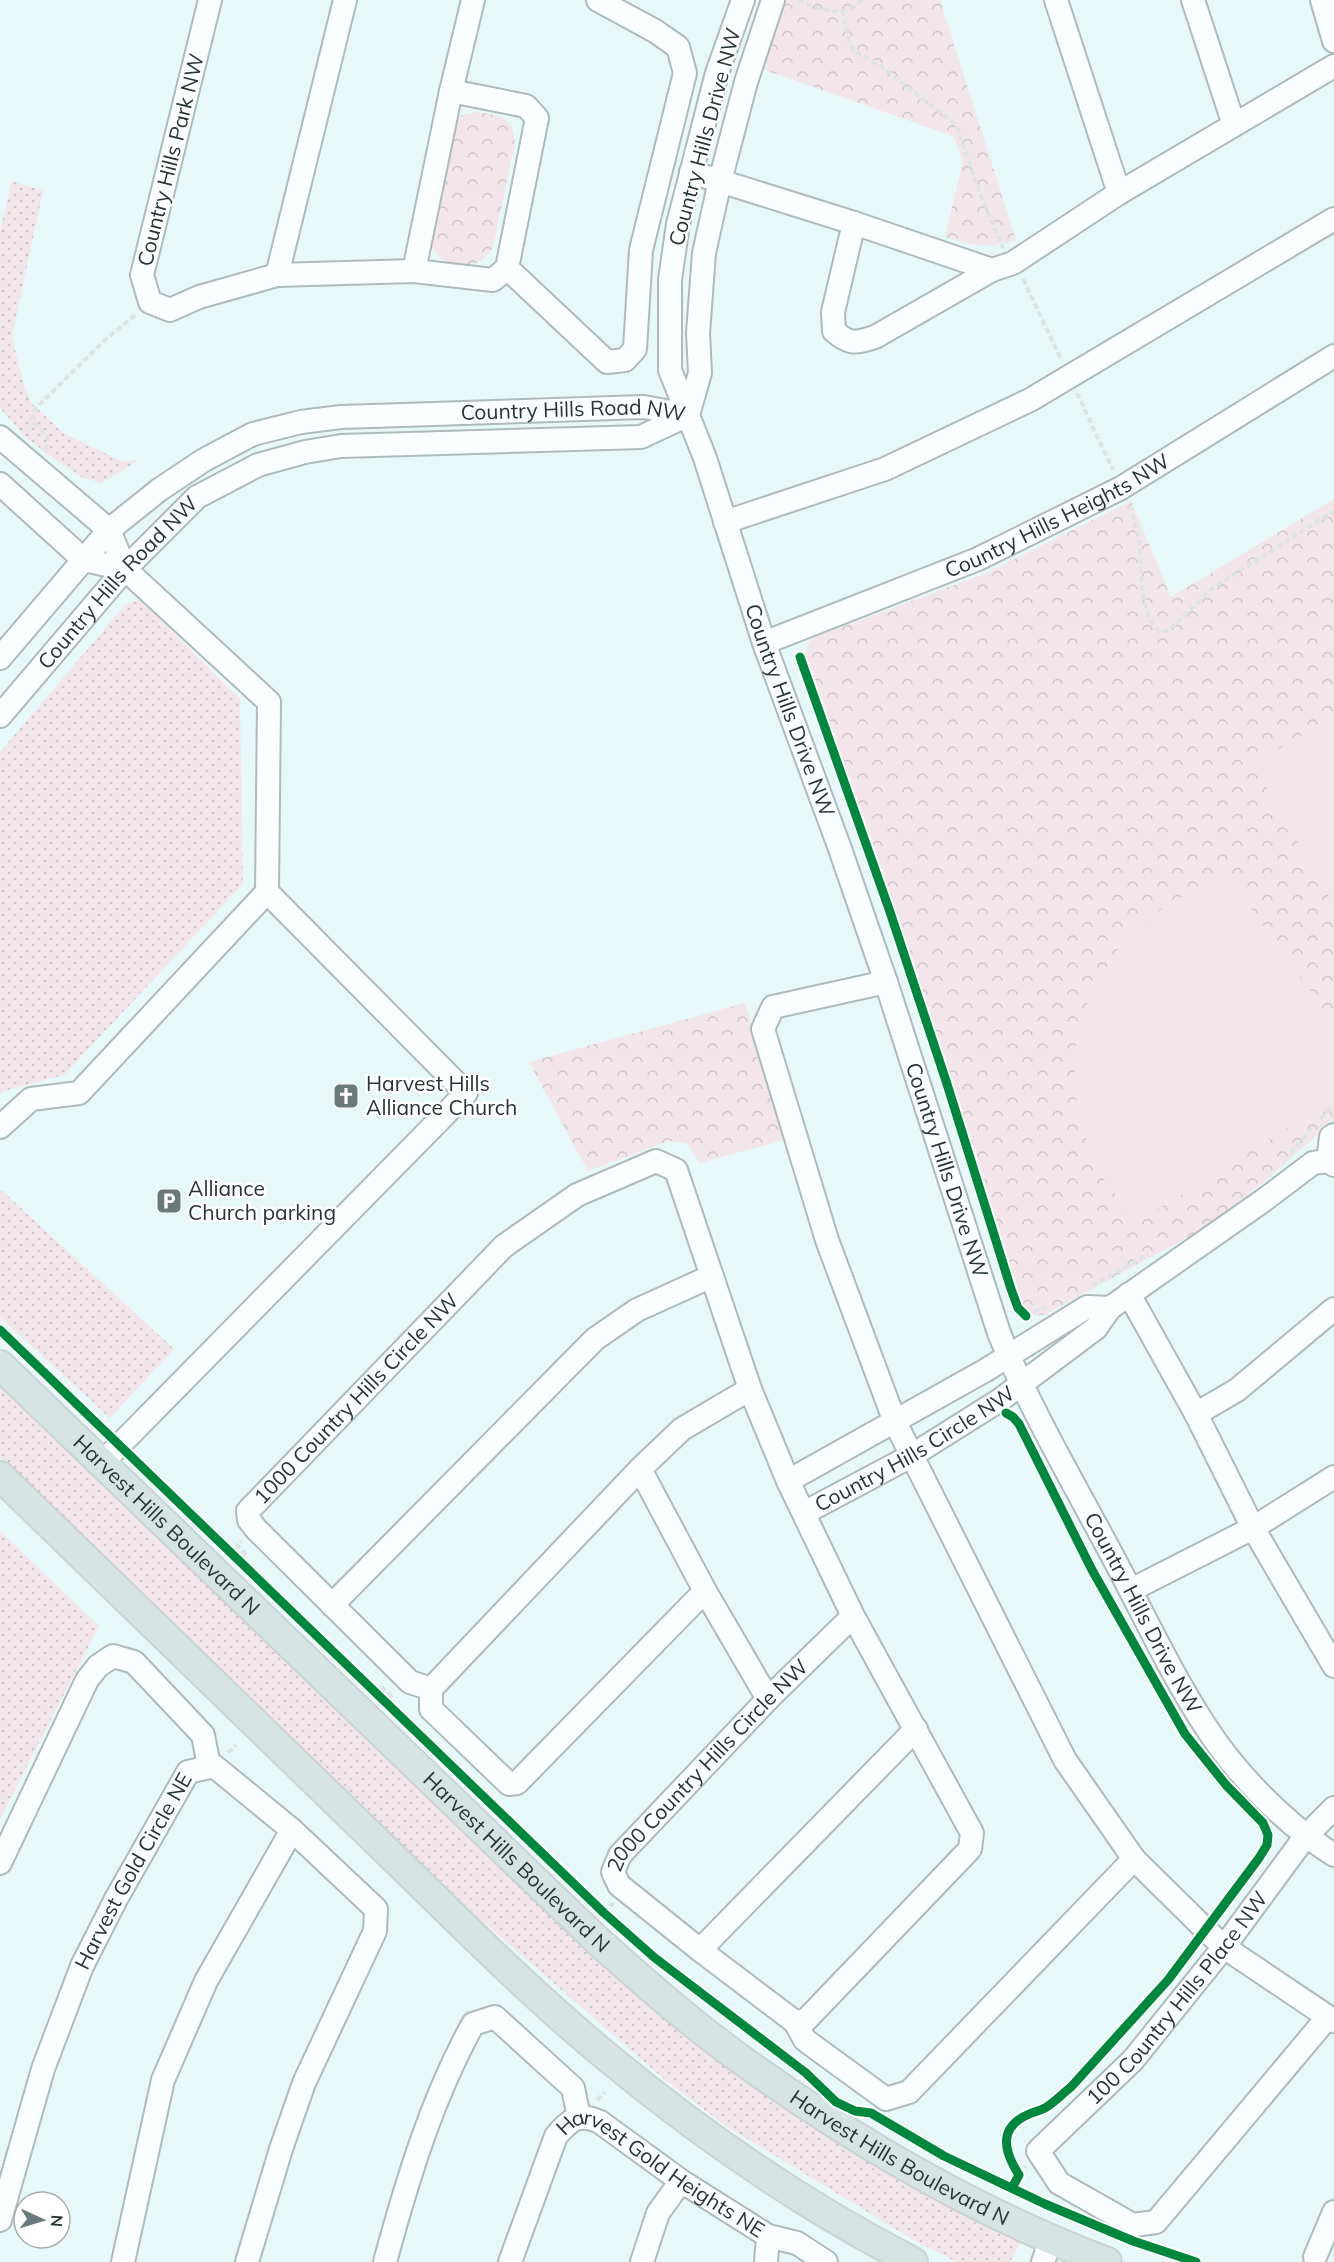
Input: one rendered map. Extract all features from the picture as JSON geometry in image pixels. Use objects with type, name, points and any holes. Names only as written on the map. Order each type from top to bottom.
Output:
[{"type":"main road","name":"Harvest Hills Boulevard N","points":[[0,1365],[599,1942],[676,2009],[738,2057],[879,2152],[994,2214],[1047,2251],[1107,2262]]},
{"type":"main road","points":[[0,1476],[446,1908],[596,2047],[667,2105],[744,2162],[909,2261]]},
{"type":"street","name":"Country Hills Park NW","points":[[150,302],[142,275],[210,0]]},
{"type":"street","points":[[277,275],[345,0]]},
{"type":"street","points":[[414,271],[451,91],[473,0]]},
{"type":"street","points":[[507,268],[607,362],[625,360],[635,349],[641,250],[685,73],[678,47],[655,31],[598,0]]},
{"type":"street","name":"Country Hills Drive NW","points":[[742,0],[717,73],[678,224],[670,280],[670,370],[705,458],[764,643],[839,846],[886,982],[1008,1356],[1204,1725],[1250,1784],[1305,1837],[1334,1856]]},
{"type":"street","name":"Country Hills Drive NW","points":[[688,415],[700,373],[698,333],[705,254],[720,181],[746,82],[773,0]]},
{"type":"street","points":[[1056,0],[1119,193]]},
{"type":"street","points":[[1193,0],[1234,125]]},
{"type":"street","points":[[1322,0],[1334,41]]},
{"type":"street","points":[[854,223],[833,312],[834,331],[846,341],[858,342],[875,337],[992,270],[1013,263],[1119,193],[1334,66]]},
{"type":"street","points":[[150,302],[170,310],[199,297],[277,275],[414,271],[493,280],[507,268],[537,118],[526,106],[451,91]]},
{"type":"street","points":[[691,172],[854,223],[992,270]]},
{"type":"street","points":[[725,522],[885,469],[1030,400],[1334,219]]},
{"type":"street","name":"Country Hills Heights NW","points":[[764,643],[978,559],[1121,488],[1334,356]]},
{"type":"street","name":"Country Hills Road NW","points":[[0,658],[109,530],[159,490],[204,460],[253,434],[301,422],[341,417],[644,407],[688,415]]},
{"type":"street","name":"Country Hills Road NW","points":[[0,716],[125,569],[197,497],[258,465],[305,452],[341,446],[641,437],[688,415]]},
{"type":"street","points":[[341,417],[341,446]]},
{"type":"street","points":[[0,437],[109,530],[125,569],[269,702],[267,892],[79,1093],[31,1100],[0,1127]]},
{"type":"street","points":[[0,484],[84,560],[125,569]]},
{"type":"street","points":[[102,1463],[466,1093],[267,892]]},
{"type":"street","points":[[886,982],[773,1007],[763,1029],[827,1240],[895,1422],[1065,1760],[1134,1859],[1224,1947],[1330,2020]]},
{"type":"street","points":[[1110,1308],[1313,1163],[1331,1163],[1331,1137],[1334,1135]]},
{"type":"street","name":"1000 Country Hills Circle NW","points":[[431,1689],[410,1682],[255,1529],[249,1520],[248,1511],[504,1246],[577,1195],[656,1161],[676,1170],[750,1389],[788,1481]]},
{"type":"street","points":[[332,1605],[595,1339],[637,1310],[712,1276]]},
{"type":"street","points":[[1129,1294],[1196,1414],[1253,1528],[1325,1632],[1334,1666]]},
{"type":"street","name":"Country Hills Circle NW","points":[[788,1481],[895,1422],[1088,1307],[1110,1308]]},
{"type":"street","name":"Country Hills Circle NW","points":[[804,1513],[911,1456],[1000,1400],[1096,1328],[1110,1308]]},
{"type":"street","points":[[1196,1414],[1237,1390],[1334,1308]]},
{"type":"street","points":[[705,1591],[517,1783],[509,1784],[431,1709],[431,1689],[640,1468],[682,1429],[750,1389]]},
{"type":"street","points":[[640,1468],[705,1591],[768,1699]]},
{"type":"street","points":[[1131,1590],[1253,1528],[1334,1477]]},
{"type":"street","points":[[788,1481],[853,1616],[972,1833],[970,1849],[806,2019],[795,2022]]},
{"type":"street","name":"2000 Country Hills Circle NW","points":[[853,1616],[768,1699],[620,1855],[613,1872],[618,1885],[795,2022],[805,2040],[886,2099],[909,2092],[1134,1859]]},
{"type":"street","points":[[0,1863],[87,1680],[98,1666],[113,1656],[134,1662],[203,1735],[209,1766]]},
{"type":"street","points":[[700,1950],[916,1729]]},
{"type":"street","name":"Harvest Gold Circle NE","points":[[0,2220],[43,2069],[82,1966],[116,1899],[188,1772],[214,1766],[292,1830],[376,1909],[375,1931],[304,2083],[281,2149],[247,2262]]},
{"type":"street","name":"100 Country Hills Place NW","points":[[1330,2020],[1156,2222],[1133,2225],[1059,2183],[1038,2151],[1133,2060],[1224,1947],[1305,1837],[1334,1808]]},
{"type":"street","points":[[123,2262],[163,2080],[206,1981],[292,1830]]},
{"type":"street","points":[[385,2262],[408,2181],[455,2056],[473,2024],[495,2017],[573,2088],[579,2117]]},
{"type":"street","name":"Harvest Gold Heights NE","points":[[510,2262],[556,2136],[566,2125],[579,2117],[600,2122],[681,2181],[768,2236],[766,2262]]},
{"type":"street","points":[[642,2262],[658,2213],[681,2181]]},
{"type":"street","points":[[1315,2257],[1334,2212]]},
{"type":"street","points":[[768,2236],[797,2243],[826,2262]]},
{"type":"path","points":[[798,0],[832,12],[849,9],[862,0]]},
{"type":"path","points":[[842,10],[849,41],[854,51],[881,66],[956,125],[1003,249]]},
{"type":"path","points":[[32,466],[48,448],[49,443],[48,437],[34,423],[31,416],[36,408],[104,341],[150,302]]},
{"type":"path","points":[[1128,500],[1139,540],[1147,612],[1149,620],[1160,632],[1168,631],[1173,627],[1214,587],[1334,511]]},
{"type":"path","points":[[1290,1154],[1334,1105]]},
{"type":"path","points":[[1090,1287],[1150,1253]]},
{"type":"path","points":[[1018,1308],[1026,1316],[1053,1304]]},
{"type":"path","points":[[225,1546],[249,1570]]},
{"type":"path","points":[[367,1686],[383,1702]]},
{"type":"path","points":[[595,1905],[612,1921]]},
{"type":"path","points":[[1014,2166],[1019,2175],[1016,2182]]},
{"type":"green space","points":[[784,0],[940,0],[1016,240],[997,245],[980,245],[945,237],[963,161],[953,136],[762,69]]},
{"type":"green space","points":[[475,112],[498,116],[508,122],[512,127],[515,143],[493,247],[479,262],[460,266],[443,259],[430,243],[453,125],[462,115]]},
{"type":"green space","points":[[12,181],[43,191],[12,336],[23,382],[31,403],[65,434],[121,461],[139,460],[102,483],[83,478],[53,458],[26,438],[0,408],[0,231]]},
{"type":"green space","points":[[1334,499],[1334,1120],[1265,1181],[1198,1232],[1044,1315],[1027,1316],[1010,1302],[885,913],[797,668],[812,638],[984,574],[1131,501],[1171,597]]},
{"type":"green space","points":[[140,599],[240,699],[243,884],[64,1075],[4,1091],[0,1095],[0,752],[125,605]]},
{"type":"green space","points":[[1334,717],[1334,905],[1253,764]]},
{"type":"green space","points":[[1229,878],[1334,1024],[1334,1099],[1137,1222],[1099,1173],[1077,1115],[1074,1053],[1090,993],[1123,941],[1171,901]]},
{"type":"green space","points":[[745,1003],[788,1139],[700,1163],[686,1143],[669,1141],[588,1171],[529,1062]]},
{"type":"green space","points":[[0,1189],[174,1349],[110,1418],[0,1317]]},
{"type":"green space","points":[[0,1383],[647,1998],[1012,2232],[1021,2242],[1010,2262],[957,2262],[912,2239],[723,2124],[664,2079],[480,1919],[0,1457]]},
{"type":"green space","points":[[0,1531],[99,1626],[0,1819]]},
{"type":"cycle path","points":[[800,657],[890,912],[1011,1289],[1018,1308],[1026,1316]]},
{"type":"cycle path","points":[[0,1330],[604,1913],[655,1958],[806,2073],[836,2102],[855,2111],[871,2113],[944,2156],[1045,2204],[1133,2241],[1196,2262]]},
{"type":"cycle path","points":[[1006,1413],[1019,1424],[1092,1570],[1185,1734],[1226,1785],[1263,1823],[1268,1835],[1267,1845],[1259,1858],[1168,1980],[1071,2087],[1049,2106],[1027,2115],[1011,2127],[1006,2142],[1007,2150],[1019,2175],[1012,2188]]},
{"type":"place","name":"Harvest Hills Alliance Church","points":[[346,1096]]},
{"type":"place","name":"Alliance Church parking","points":[[169,1201]]}]
